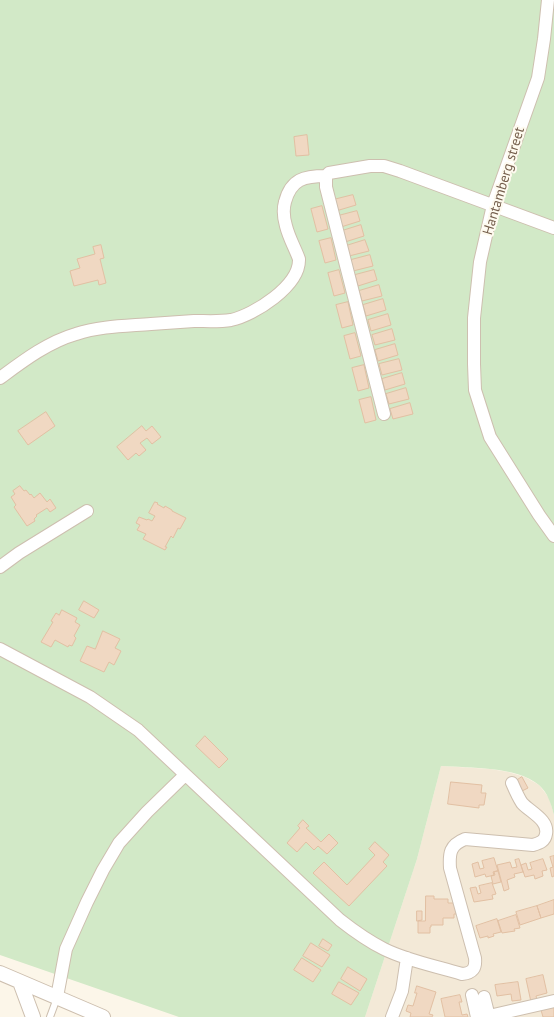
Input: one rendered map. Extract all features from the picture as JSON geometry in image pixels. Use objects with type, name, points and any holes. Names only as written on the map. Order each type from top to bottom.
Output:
[{"type":"street","name":"Hantamberg street","points":[[548,0],[538,78],[493,205],[480,262],[474,318],[474,390],[490,437],[554,536]]},
{"type":"street","points":[[384,414],[326,187],[326,176],[329,172],[370,166],[384,166],[554,228]]},
{"type":"street","points":[[0,378],[43,349],[76,334],[115,327],[229,320],[241,317],[261,307],[286,287],[294,277],[299,263],[299,259],[286,226],[285,204],[289,190],[294,183],[301,179],[314,176],[326,176]]},
{"type":"street","points":[[0,567],[19,553],[87,511]]},
{"type":"street","points":[[0,649],[90,697],[138,730],[340,920],[360,935],[384,949],[407,958],[462,974],[469,973],[473,969],[476,964],[476,958],[450,868],[449,857],[451,850],[458,842],[465,839],[533,845],[541,843],[546,837],[547,830],[545,823],[523,804],[512,783]]},
{"type":"street","points":[[57,997],[66,949],[103,870],[120,843],[147,812],[185,774]]},
{"type":"street","points":[[392,1017],[402,991],[407,958]]},
{"type":"street","points":[[0,974],[57,997],[97,1017]]},
{"type":"street","points":[[20,982],[33,1017]]},
{"type":"street","points":[[472,995],[485,1017]]},
{"type":"street","points":[[484,997],[485,1017]]},
{"type":"street","points":[[485,1017],[554,1001]]},
{"type":"lane","points":[[50,1017],[57,997]]},
{"type":"shaded area","points":[[441,766],[490,769],[525,777],[539,785],[549,798],[554,815],[554,1017],[365,1017],[417,859]]},
{"type":"green space","points":[[0,0],[554,0],[554,815],[547,795],[539,785],[518,774],[492,769],[441,766],[417,859],[365,1017],[179,1017],[0,955]]},
{"type":"building","points":[[307,135],[309,155],[296,156],[294,137]]},
{"type":"building","points":[[353,195],[356,205],[336,211],[333,200]]},
{"type":"building","points":[[322,206],[328,229],[317,232],[311,209]]},
{"type":"building","points":[[357,211],[360,221],[341,227],[338,216]]},
{"type":"building","points":[[361,225],[364,236],[345,242],[342,231]]},
{"type":"building","points":[[331,238],[336,260],[325,263],[319,241]]},
{"type":"building","points":[[365,240],[369,251],[349,256],[346,246]]},
{"type":"building","points":[[101,245],[104,258],[100,259],[106,283],[99,285],[98,280],[74,286],[70,271],[80,268],[77,259],[95,254],[93,247]]},
{"type":"building","points":[[370,255],[373,266],[353,271],[351,260]]},
{"type":"building","points":[[339,270],[345,293],[334,296],[328,273]]},
{"type":"building","points":[[374,270],[377,280],[358,286],[355,275]]},
{"type":"building","points":[[379,285],[382,296],[362,301],[359,291]]},
{"type":"building","points":[[383,299],[386,310],[366,316],[363,305]]},
{"type":"building","points":[[348,302],[353,325],[342,328],[336,305]]},
{"type":"building","points":[[388,314],[391,325],[371,331],[368,320]]},
{"type":"building","points":[[392,329],[395,340],[375,345],[372,335]]},
{"type":"building","points":[[355,333],[361,356],[350,359],[344,336]]},
{"type":"building","points":[[395,344],[398,355],[378,361],[375,350]]},
{"type":"building","points":[[399,359],[402,370],[382,375],[379,364]]},
{"type":"building","points":[[364,365],[369,388],[358,391],[352,368]]},
{"type":"building","points":[[402,373],[405,384],[385,390],[382,379]]},
{"type":"building","points":[[406,388],[409,399],[389,404],[386,394]]},
{"type":"building","points":[[371,397],[376,420],[365,423],[359,400]]},
{"type":"building","points":[[410,403],[413,414],[393,419],[390,409]]},
{"type":"building","points":[[46,412],[55,426],[28,445],[18,431]]},
{"type":"building","points":[[142,426],[146,431],[152,426],[161,437],[152,444],[147,438],[140,443],[146,450],[139,456],[136,453],[128,460],[117,447]]},
{"type":"building","points":[[20,486],[34,498],[40,493],[47,502],[50,499],[56,508],[50,512],[47,508],[36,515],[37,516],[34,519],[35,521],[27,526],[14,507],[16,505],[11,497],[15,494],[13,491]]},
{"type":"building","points":[[155,502],[164,508],[165,506],[186,518],[180,529],[178,528],[173,538],[171,536],[165,550],[143,539],[146,534],[137,530],[140,525],[136,523],[139,517],[152,521],[155,516],[149,513]]},
{"type":"building","points":[[84,601],[99,610],[94,618],[79,610]]},
{"type":"building","points":[[62,610],[77,618],[75,622],[80,625],[74,636],[76,638],[72,646],[69,645],[68,647],[55,640],[51,647],[41,642],[53,622],[51,621],[56,613],[59,615]]},
{"type":"building","points":[[103,631],[120,639],[115,648],[121,651],[114,665],[109,662],[104,672],[80,661],[87,646],[95,649]]},
{"type":"building","points":[[205,736],[228,759],[219,768],[196,746]]},
{"type":"building","points":[[522,777],[528,788],[522,791],[516,781]]},
{"type":"building","points":[[451,782],[482,785],[481,793],[486,793],[484,805],[479,805],[479,808],[448,804]]},
{"type":"building","points":[[303,820],[309,826],[306,828],[321,842],[329,834],[338,843],[327,854],[318,846],[314,850],[306,842],[297,852],[287,843],[300,828],[298,826]]},
{"type":"building","points":[[375,842],[389,855],[383,862],[387,866],[349,906],[313,873],[324,862],[347,885],[375,855],[369,849]]},
{"type":"building","points":[[554,856],[554,876],[552,877],[550,868],[553,867],[550,857]]},
{"type":"building","points":[[494,858],[498,871],[493,872],[494,875],[486,877],[485,874],[475,877],[472,864],[478,862],[480,869],[484,868],[482,861]]},
{"type":"building","points":[[519,859],[523,872],[514,874],[515,877],[507,880],[509,889],[504,891],[497,865],[510,862],[512,868],[517,867],[515,860]]},
{"type":"building","points":[[543,859],[547,870],[542,871],[543,876],[535,879],[534,875],[525,877],[521,865],[526,863],[528,870],[532,869],[530,863]]},
{"type":"building","points":[[498,871],[501,882],[493,884],[491,876],[495,875],[494,872]]},
{"type":"building","points":[[492,883],[496,894],[492,895],[493,899],[474,902],[470,888],[476,887],[478,894],[481,893],[479,886]]},
{"type":"building","points":[[426,896],[434,896],[434,899],[448,899],[448,903],[456,903],[459,914],[454,914],[454,918],[443,918],[443,925],[431,925],[430,933],[418,933],[418,921],[425,921]]},
{"type":"building","points":[[554,900],[554,914],[541,918],[537,906]]},
{"type":"building","points":[[537,906],[541,918],[520,925],[516,912]]},
{"type":"building","points":[[417,911],[422,911],[422,920],[417,921]]},
{"type":"building","points":[[516,915],[520,928],[514,929],[515,931],[502,933],[498,921]]},
{"type":"building","points":[[497,919],[501,932],[493,934],[494,936],[488,938],[488,936],[480,938],[476,926]]},
{"type":"building","points":[[323,939],[332,945],[328,951],[319,946]]},
{"type":"building","points":[[311,943],[330,955],[322,967],[303,956]]},
{"type":"building","points":[[302,958],[321,970],[313,982],[294,970]]},
{"type":"building","points":[[348,967],[367,979],[360,991],[341,979]]},
{"type":"building","points":[[543,975],[547,993],[536,996],[537,1000],[531,1002],[526,979]]},
{"type":"building","points":[[339,982],[359,993],[351,1005],[332,994]]},
{"type":"building","points":[[518,982],[521,1000],[512,1001],[511,994],[497,996],[495,985]]},
{"type":"building","points":[[417,986],[436,992],[429,1014],[433,1015],[432,1017],[410,1017],[411,1013],[406,1011],[408,1005],[413,1006],[417,993],[415,993]]},
{"type":"building","points":[[460,995],[462,1002],[459,1002],[462,1015],[467,1014],[468,1017],[445,1017],[441,999]]},
{"type":"building","points":[[554,1007],[554,1017],[543,1017],[541,1010]]}]
